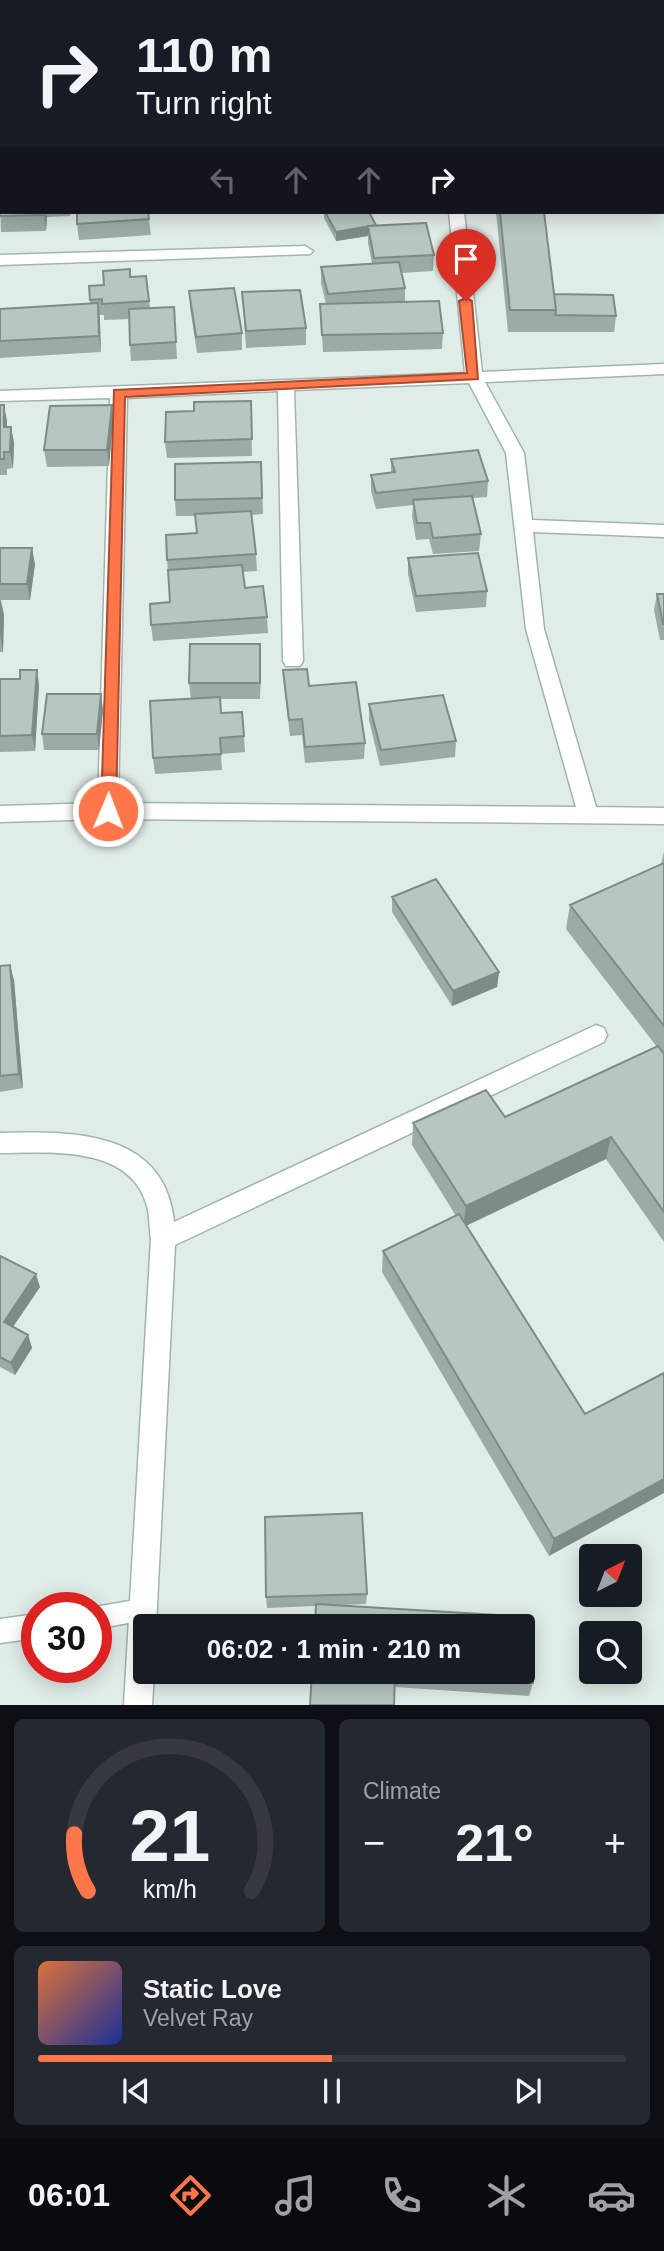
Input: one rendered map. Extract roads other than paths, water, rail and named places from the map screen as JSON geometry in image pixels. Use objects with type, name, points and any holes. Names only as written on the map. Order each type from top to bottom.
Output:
[{"type":"street","points":[[456,214],[474,376],[515,453],[535,629],[588,815]]},
{"type":"street","points":[[0,260],[305,251]]},
{"type":"street","points":[[0,396],[664,369]]},
{"type":"street","points":[[286,386],[293,662]]},
{"type":"street","points":[[108,811],[119,393]]},
{"type":"street","points":[[524,526],[664,531]]},
{"type":"street","points":[[0,814],[108,811],[664,816]]},
{"type":"street","points":[[163,1239],[596,1035]]},
{"type":"street","points":[[0,1143],[91,1143],[132,1161],[157,1198],[163,1239],[138,1705]]},
{"type":"lane","points":[[112,1615],[141,1611]]},
{"type":"lane","points":[[0,1631],[21,1628]]}]
